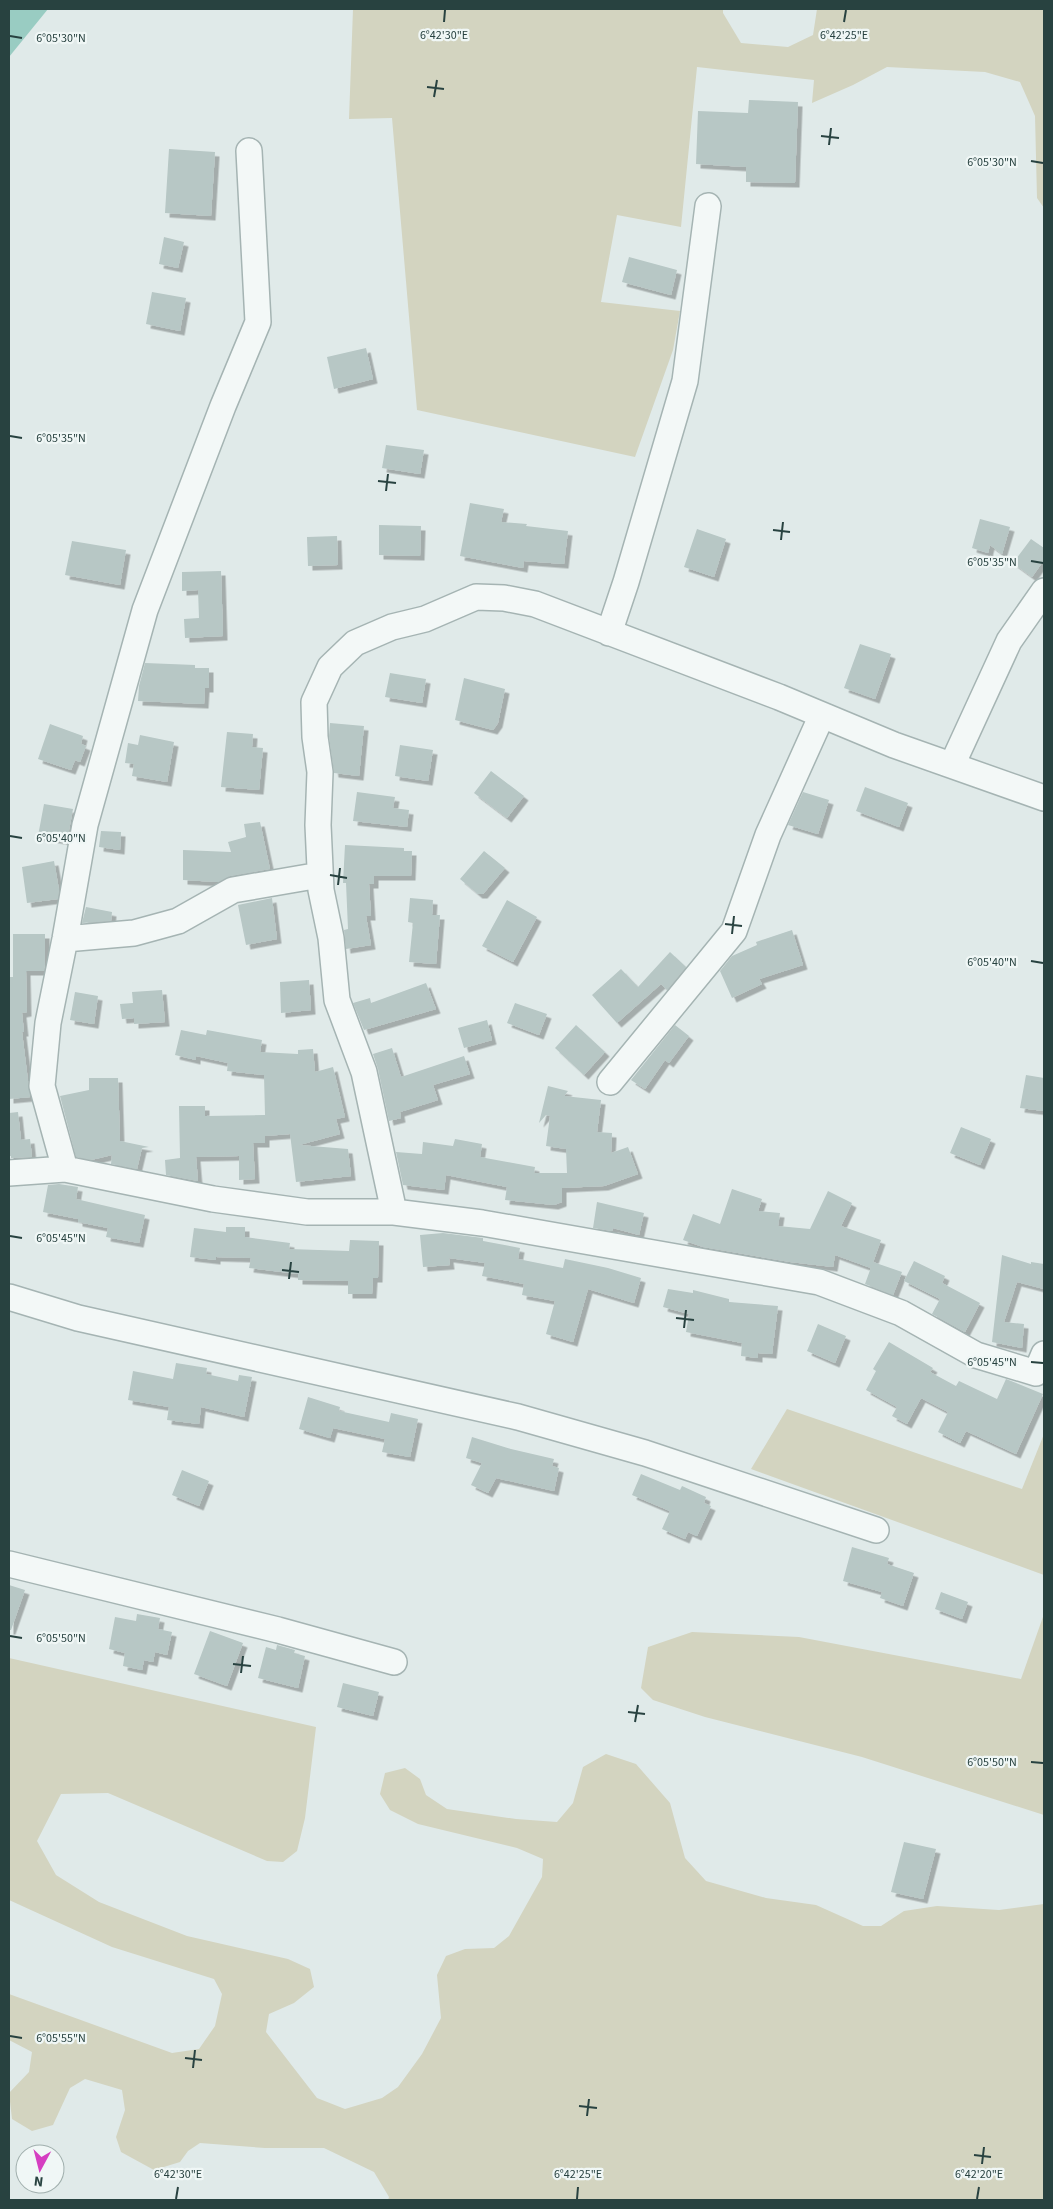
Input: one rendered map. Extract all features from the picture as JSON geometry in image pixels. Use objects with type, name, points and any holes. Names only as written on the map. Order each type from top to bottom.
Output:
[{"type":"street","points":[[65,1170],[42,1086],[48,1023],[85,825],[145,610],[223,406],[258,322],[249,151]]},
{"type":"street","points":[[609,633],[626,582],[685,381],[708,206]]},
{"type":"street","points":[[952,765],[1009,641],[1044,591]]},
{"type":"street","points":[[394,1212],[364,1072],[337,1000],[331,938],[321,890],[318,825],[320,772],[314,737],[314,702],[330,667],[355,642],[392,627],[425,619],[476,597],[504,598],[535,604],[822,715],[894,745],[1044,798]]},
{"type":"street","points":[[610,1082],[734,931],[768,835],[822,715]]},
{"type":"street","points":[[65,939],[134,933],[178,921],[233,890],[320,875]]},
{"type":"street","points":[[9,1173],[65,1170],[213,1199],[307,1212],[394,1212],[482,1223],[819,1282],[901,1313],[976,1355],[1036,1373],[1044,1354]]},
{"type":"street","points":[[9,1297],[88,1320],[518,1417],[645,1453],[876,1530]]},
{"type":"street","points":[[9,1564],[268,1628],[394,1662]]},
{"type":"shaded area","points":[[9,9],[48,9],[9,57]]},
{"type":"shaded area","points":[[353,9],[723,9],[723,13],[741,43],[788,47],[813,35],[817,9],[1044,9],[1044,208],[1037,198],[1035,116],[1020,82],[985,72],[887,67],[853,85],[812,103],[814,80],[697,67],[681,227],[617,215],[601,302],[680,311],[673,350],[635,457],[417,410],[392,118],[349,119]]},
{"type":"shaded area","points":[[787,1409],[1022,1489],[1044,1434],[1044,1575],[751,1469]]},
{"type":"shaded area","points":[[1044,1614],[1044,1815],[862,1757],[705,1717],[653,1700],[641,1688],[648,1647],[692,1632],[799,1637],[1021,1679]]},
{"type":"shaded area","points":[[9,1658],[316,1727],[305,1818],[297,1851],[283,1862],[267,1861],[108,1793],[61,1794],[37,1841],[56,1875],[99,1902],[187,1936],[288,1959],[310,1969],[314,1987],[294,2003],[269,2014],[266,2032],[317,2098],[345,2109],[382,2098],[398,2087],[422,2054],[441,2018],[437,1975],[446,1956],[465,1949],[494,1948],[509,1936],[542,1877],[543,1859],[517,1848],[418,1824],[390,1810],[380,1794],[385,1773],[405,1768],[420,1779],[426,1795],[447,1809],[516,1819],[557,1822],[573,1803],[583,1767],[606,1754],[636,1764],[670,1803],[685,1858],[706,1881],[766,1898],[816,1905],[863,1926],[881,1926],[904,1911],[937,1906],[999,1910],[1044,1904],[1044,2200],[388,2200],[389,2197],[374,2172],[324,2148],[265,2148],[200,2143],[188,2151],[180,2162],[154,2170],[121,2152],[116,2137],[125,2110],[122,2090],[85,2079],[70,2088],[53,2125],[32,2131],[12,2119],[9,2093],[29,2072],[32,2052],[9,2040],[9,1994],[172,2053],[199,2049],[215,2026],[222,1994],[214,1979],[112,1947],[9,1900]]},
{"type":"building","points":[[749,100],[798,102],[795,183],[746,182],[746,167],[696,164],[698,111],[748,113]]},
{"type":"building","points":[[169,149],[215,152],[211,216],[165,213]]},
{"type":"building","points":[[164,237],[184,242],[178,268],[159,264]]},
{"type":"building","points":[[629,257],[677,270],[671,295],[622,282]]},
{"type":"building","points":[[152,292],[186,298],[180,331],[146,324]]},
{"type":"building","points":[[366,348],[373,379],[334,389],[327,357]]},
{"type":"building","points":[[386,445],[424,450],[420,474],[382,468]]},
{"type":"building","points":[[470,503],[504,509],[501,522],[568,531],[564,564],[524,561],[523,568],[460,556]]},
{"type":"building","points":[[980,519],[1010,527],[1002,554],[990,545],[988,553],[972,548]]},
{"type":"building","points":[[379,525],[421,526],[420,556],[379,555]]},
{"type":"building","points":[[697,529],[726,539],[714,577],[684,567]]},
{"type":"building","points":[[337,536],[338,565],[308,566],[307,537]]},
{"type":"building","points":[[1031,539],[1044,548],[1044,560],[1032,577],[1013,563]]},
{"type":"building","points":[[72,541],[126,550],[120,585],[65,575]]},
{"type":"building","points":[[221,571],[223,636],[185,638],[184,619],[199,618],[198,590],[182,591],[182,572]]},
{"type":"building","points":[[860,644],[891,654],[875,699],[844,688]]},
{"type":"building","points":[[145,663],[195,665],[195,668],[209,668],[209,688],[205,688],[204,704],[138,701],[139,686]]},
{"type":"building","points":[[390,673],[426,679],[422,703],[385,697]]},
{"type":"building","points":[[464,678],[505,689],[498,723],[493,730],[455,720]]},
{"type":"building","points":[[330,723],[364,726],[359,776],[334,773],[329,736]]},
{"type":"building","points":[[50,724],[83,736],[81,744],[86,746],[80,762],[75,760],[71,770],[38,759]]},
{"type":"building","points":[[227,732],[253,734],[252,747],[263,748],[259,790],[221,787]]},
{"type":"building","points":[[140,735],[174,742],[167,782],[132,776],[134,764],[125,763],[128,743],[138,745]]},
{"type":"building","points":[[400,745],[433,750],[428,781],[395,776]]},
{"type":"building","points":[[491,771],[524,796],[507,818],[474,793]]},
{"type":"building","points":[[865,787],[908,803],[899,827],[856,811]]},
{"type":"building","points":[[357,792],[395,797],[393,808],[409,810],[407,827],[353,821]]},
{"type":"building","points":[[803,792],[829,800],[818,834],[788,825]]},
{"type":"building","points":[[44,804],[73,809],[67,841],[38,836]]},
{"type":"building","points":[[260,822],[270,869],[230,876],[218,882],[183,880],[183,850],[231,852],[228,842],[246,837],[244,824]]},
{"type":"building","points":[[101,831],[121,832],[120,850],[99,847]]},
{"type":"building","points":[[345,845],[404,848],[404,851],[412,851],[411,876],[374,876],[374,884],[369,884],[371,916],[366,916],[371,945],[346,949],[344,930],[348,929],[346,883],[343,883]]},
{"type":"building","points":[[484,851],[505,868],[483,894],[478,894],[460,879]]},
{"type":"building","points":[[54,861],[59,890],[58,899],[27,903],[22,867]]},
{"type":"building","points":[[272,898],[277,939],[246,945],[238,905]]},
{"type":"building","points":[[410,898],[433,900],[432,915],[440,915],[436,964],[409,962],[413,923],[408,922]]},
{"type":"building","points":[[507,900],[537,917],[513,962],[482,946]]},
{"type":"building","points":[[86,907],[112,912],[111,921],[82,923]]},
{"type":"building","points":[[792,930],[803,965],[759,979],[762,984],[732,998],[720,971],[732,956],[757,945],[756,942]]},
{"type":"building","points":[[13,934],[45,934],[45,964],[44,971],[26,971],[27,1012],[22,1013],[24,1032],[22,1032],[30,1097],[9,1099],[9,977],[13,977]]},
{"type":"building","points":[[670,952],[686,967],[667,990],[661,984],[617,1023],[592,995],[621,969],[638,987]]},
{"type":"building","points":[[309,980],[311,1010],[281,1013],[280,982]]},
{"type":"building","points":[[426,983],[436,1009],[364,1030],[353,1003],[370,998],[371,1003]]},
{"type":"building","points":[[162,990],[165,1022],[134,1024],[134,1018],[122,1019],[120,1004],[133,1003],[132,992]]},
{"type":"building","points":[[75,992],[98,996],[94,1024],[70,1020]]},
{"type":"building","points":[[515,1003],[547,1014],[539,1035],[507,1023]]},
{"type":"building","points":[[487,1020],[492,1040],[464,1048],[458,1028]]},
{"type":"building","points":[[576,1025],[605,1052],[584,1075],[555,1048]]},
{"type":"building","points":[[675,1025],[689,1036],[669,1063],[665,1060],[645,1089],[631,1080]]},
{"type":"building","points":[[181,1030],[206,1035],[207,1030],[262,1040],[260,1052],[298,1054],[298,1050],[313,1049],[315,1072],[333,1067],[345,1117],[336,1119],[340,1134],[299,1145],[348,1149],[351,1176],[296,1182],[290,1134],[265,1136],[265,1143],[253,1143],[255,1179],[239,1180],[239,1156],[196,1157],[198,1181],[166,1175],[165,1160],[180,1158],[179,1106],[205,1106],[205,1116],[265,1115],[264,1075],[227,1071],[228,1063],[196,1056],[196,1060],[175,1055]]},
{"type":"building","points":[[392,1048],[401,1077],[464,1056],[470,1074],[433,1085],[438,1100],[400,1112],[401,1118],[389,1121],[373,1054]]},
{"type":"building","points":[[1026,1075],[1044,1078],[1044,1111],[1020,1108]]},
{"type":"building","points":[[89,1078],[118,1078],[120,1141],[149,1147],[142,1148],[137,1169],[111,1164],[112,1155],[91,1160],[76,1157],[60,1096],[89,1090]]},
{"type":"building","points":[[548,1086],[568,1091],[564,1096],[601,1100],[597,1132],[612,1133],[611,1153],[628,1147],[638,1174],[604,1186],[562,1188],[562,1202],[554,1205],[505,1200],[507,1187],[446,1175],[444,1190],[403,1185],[396,1152],[422,1154],[423,1142],[453,1146],[455,1139],[482,1144],[480,1157],[535,1167],[534,1173],[567,1173],[566,1149],[546,1146],[550,1116],[546,1115],[539,1123]]},
{"type":"building","points":[[18,1112],[21,1140],[30,1139],[32,1157],[11,1158],[9,1156],[9,1113]]},
{"type":"building","points":[[961,1127],[991,1139],[980,1165],[950,1153]]},
{"type":"building","points":[[59,1184],[78,1187],[76,1199],[145,1215],[139,1243],[106,1237],[108,1228],[78,1222],[78,1219],[43,1212],[48,1185]]},
{"type":"building","points":[[732,1189],[762,1199],[758,1211],[780,1213],[778,1226],[810,1229],[828,1191],[852,1203],[841,1226],[881,1240],[871,1268],[835,1255],[833,1267],[790,1262],[703,1247],[683,1240],[693,1214],[720,1224]]},
{"type":"building","points":[[597,1202],[644,1213],[639,1235],[613,1228],[612,1231],[593,1228]]},
{"type":"building","points":[[226,1227],[245,1227],[245,1237],[290,1243],[289,1249],[349,1251],[350,1240],[379,1241],[378,1278],[373,1278],[372,1294],[348,1294],[348,1281],[298,1280],[298,1274],[249,1268],[251,1258],[216,1257],[216,1260],[190,1257],[194,1228],[226,1232]]},
{"type":"building","points":[[443,1233],[483,1238],[483,1241],[520,1248],[518,1259],[563,1268],[565,1259],[608,1268],[641,1278],[634,1303],[588,1289],[573,1342],[546,1334],[555,1301],[522,1295],[524,1284],[482,1276],[485,1263],[449,1258],[450,1265],[423,1267],[420,1235]]},
{"type":"building","points":[[1002,1255],[1031,1264],[1031,1262],[1044,1264],[1044,1289],[1017,1282],[1004,1322],[1024,1324],[1022,1348],[992,1342]]},
{"type":"building","points":[[914,1261],[945,1276],[942,1283],[980,1303],[965,1332],[932,1314],[940,1299],[904,1281]]},
{"type":"building","points":[[873,1262],[902,1272],[893,1295],[865,1284]]},
{"type":"building","points":[[668,1289],[693,1293],[693,1290],[729,1299],[729,1302],[778,1306],[772,1354],[758,1353],[758,1358],[741,1356],[742,1343],[686,1332],[689,1314],[663,1307]]},
{"type":"building","points":[[818,1324],[846,1336],[835,1363],[807,1351]]},
{"type":"building","points":[[889,1342],[933,1368],[930,1372],[956,1386],[959,1381],[997,1399],[1006,1379],[1043,1394],[1016,1454],[966,1431],[960,1443],[938,1432],[948,1412],[921,1398],[907,1424],[892,1416],[897,1407],[866,1390],[876,1371],[873,1369]]},
{"type":"building","points":[[176,1363],[207,1368],[206,1374],[238,1381],[239,1375],[252,1377],[244,1417],[201,1407],[199,1424],[167,1420],[169,1407],[128,1400],[133,1371],[173,1379]]},
{"type":"building","points":[[308,1397],[340,1407],[339,1411],[389,1422],[391,1413],[418,1419],[410,1457],[382,1452],[385,1439],[333,1428],[330,1438],[299,1429]]},
{"type":"building","points":[[472,1437],[554,1459],[552,1466],[559,1468],[554,1491],[496,1478],[488,1493],[471,1485],[482,1463],[466,1458]]},
{"type":"building","points":[[182,1470],[209,1481],[199,1506],[172,1495]]},
{"type":"building","points":[[641,1474],[680,1490],[682,1486],[706,1497],[704,1503],[711,1506],[697,1536],[688,1532],[685,1539],[662,1529],[670,1511],[632,1495]]},
{"type":"building","points":[[852,1547],[889,1558],[887,1564],[914,1573],[903,1606],[880,1598],[882,1592],[843,1581]]},
{"type":"building","points":[[9,1585],[25,1590],[11,1630],[9,1630]]},
{"type":"building","points":[[941,1592],[968,1602],[962,1619],[935,1609]]},
{"type":"building","points":[[137,1614],[160,1618],[158,1629],[172,1632],[167,1655],[155,1652],[153,1662],[144,1660],[142,1670],[123,1666],[125,1653],[109,1649],[115,1617],[136,1621]]},
{"type":"building","points":[[210,1631],[243,1643],[227,1686],[194,1674]]},
{"type":"building","points":[[277,1645],[295,1650],[294,1653],[305,1656],[298,1688],[258,1678],[266,1647],[276,1650]]},
{"type":"building","points":[[343,1683],[379,1692],[373,1716],[337,1707]]},
{"type":"building","points":[[904,1842],[936,1849],[923,1899],[891,1892]]}]
